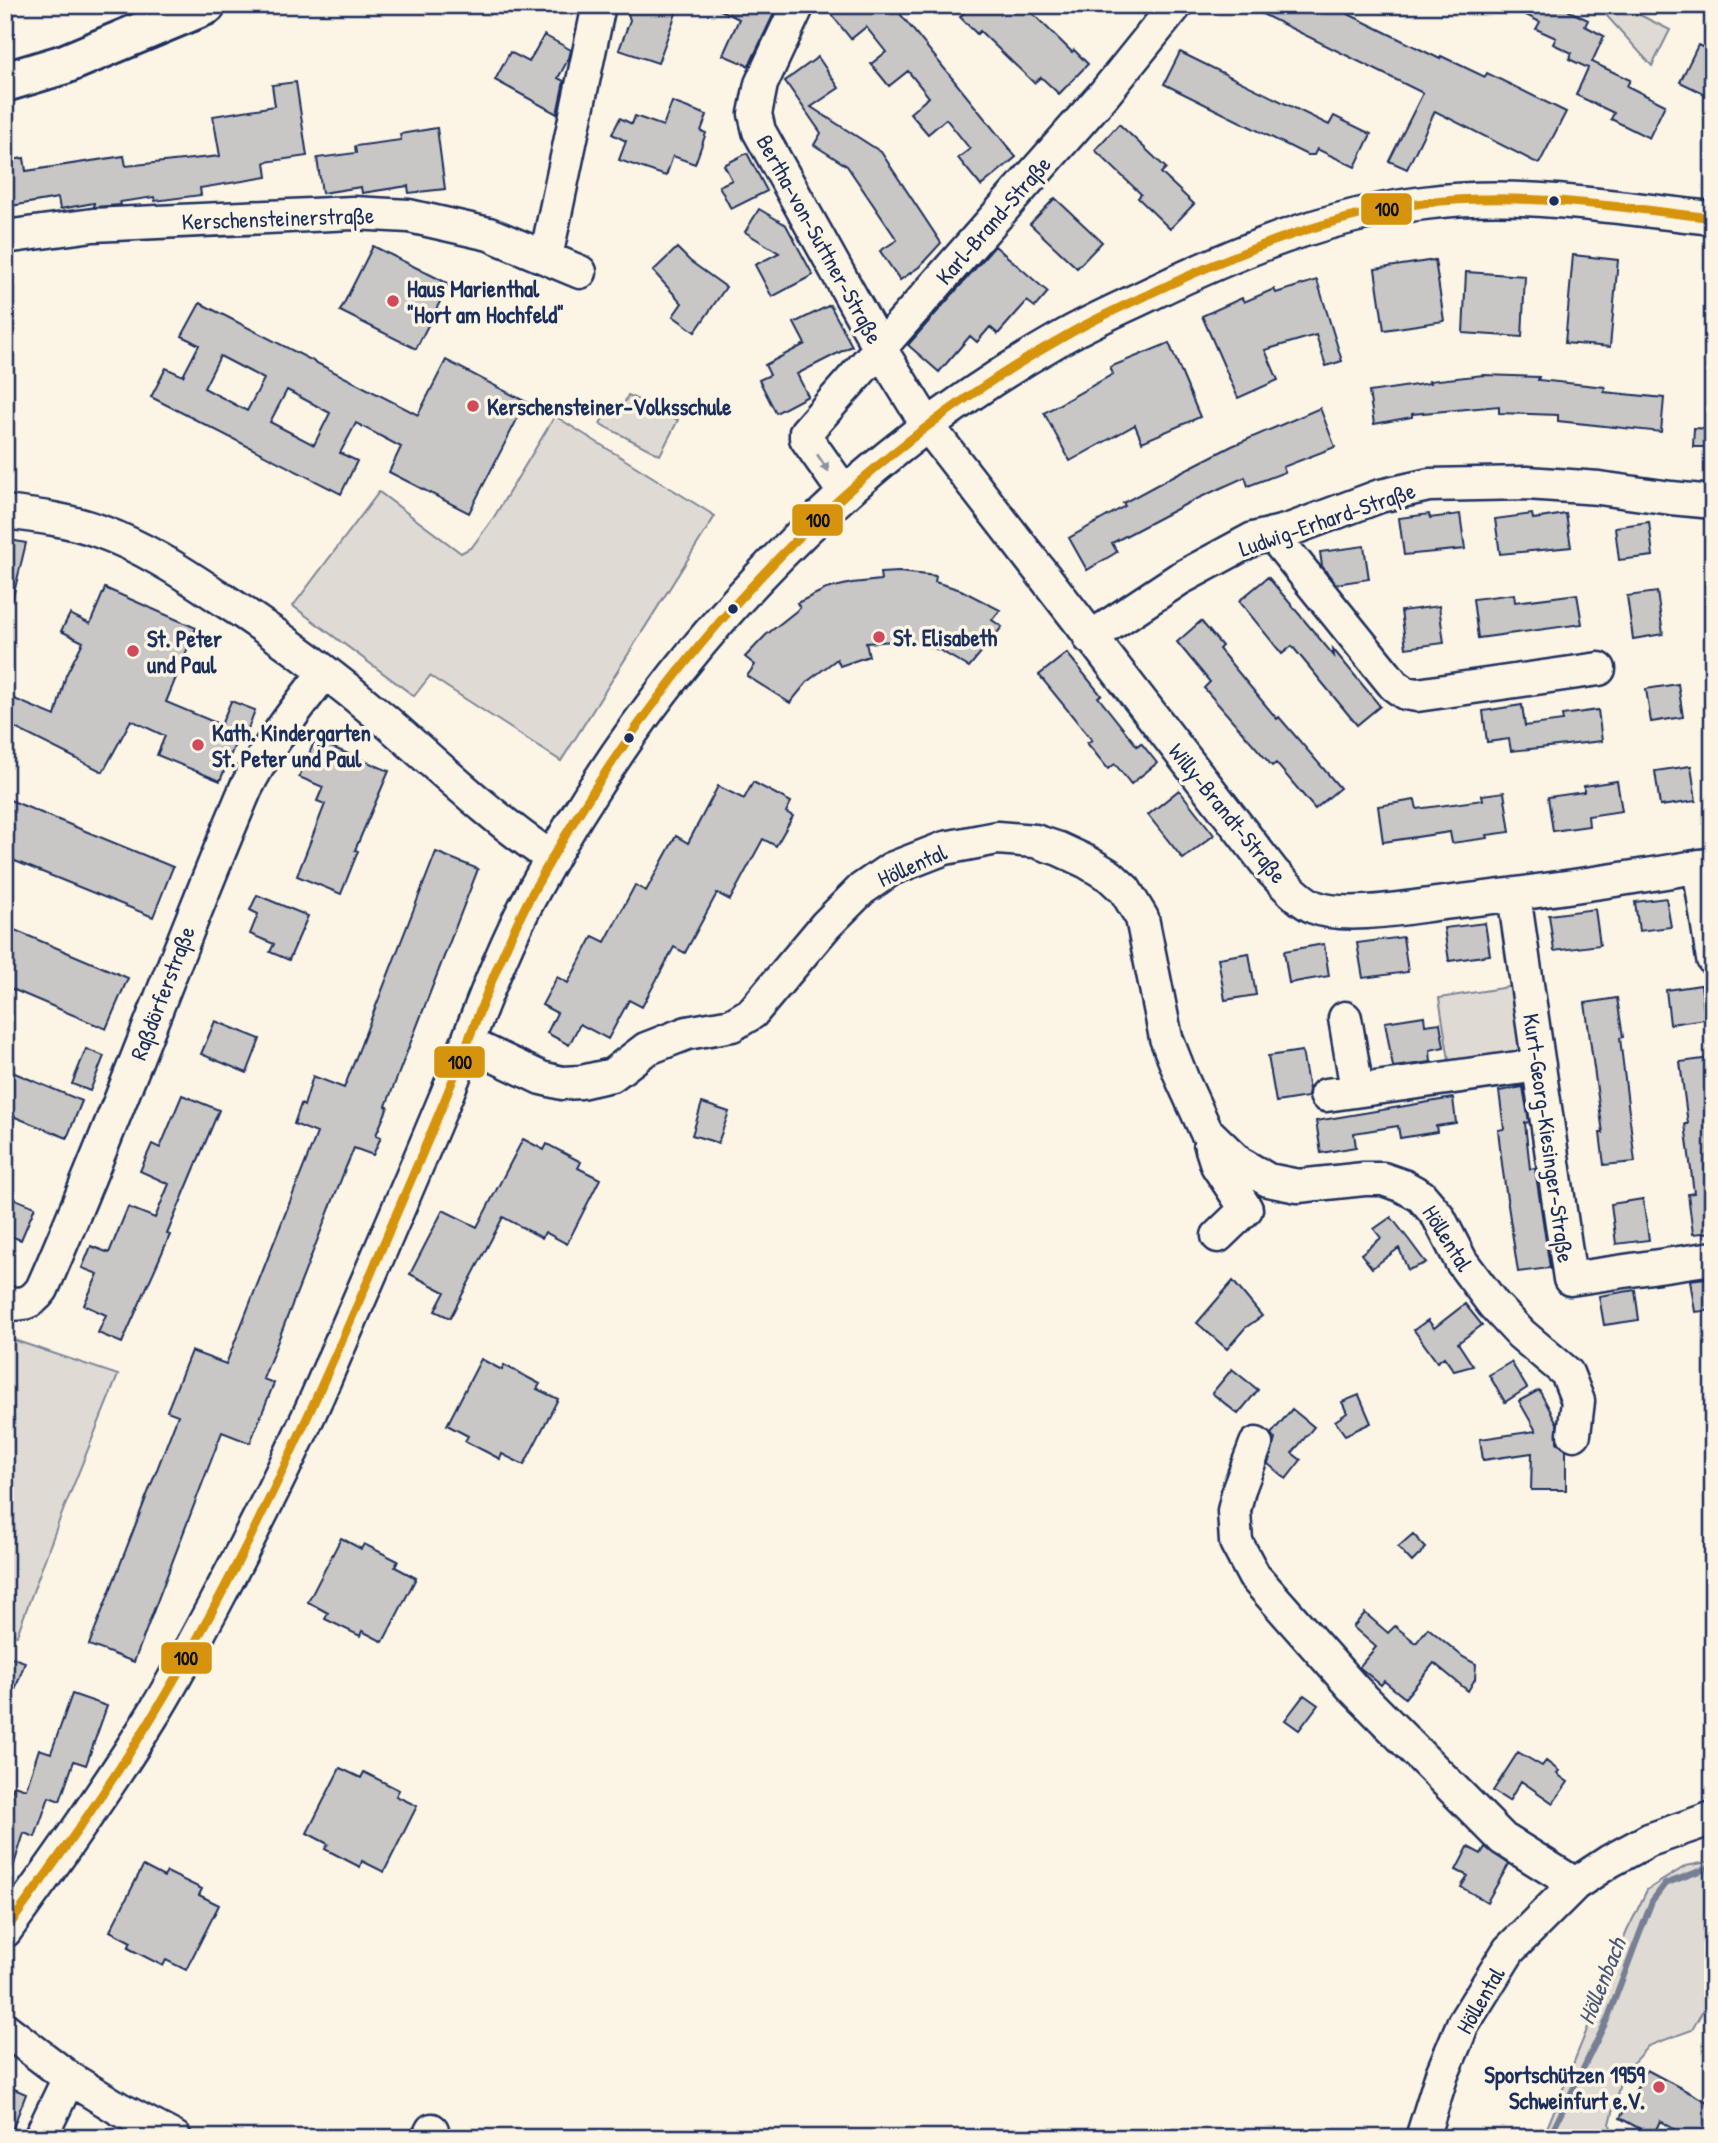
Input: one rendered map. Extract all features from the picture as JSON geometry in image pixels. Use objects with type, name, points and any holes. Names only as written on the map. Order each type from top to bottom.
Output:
[{"type":"main road","points":[[5,82],[65,64],[206,5]]},
{"type":"street","points":[[546,257],[599,5]]},
{"type":"street","name":"Bertha-von-Suttner-Straße","points":[[798,5],[761,84],[755,114],[759,131],[879,347],[928,426]]},
{"type":"street","name":"Karl-Brand-Straße","points":[[844,492],[806,438],[806,432],[1105,93],[1176,5]]},
{"type":"street","points":[[5,1931],[91,1810],[155,1712],[251,1535],[322,1386],[530,895],[627,739],[654,701],[697,647],[766,569],[844,492],[970,396],[1070,334],[1176,281],[1263,243],[1349,216],[1429,202],[1493,198],[1554,200],[1713,218]]},
{"type":"street","name":"Kerschensteinerstraße","points":[[5,237],[93,225],[353,213],[410,216],[489,234],[580,272]]},
{"type":"street","name":"Willy-Brandt-Straße","points":[[928,426],[1273,872],[1291,891],[1313,907],[1336,912],[1363,912],[1514,895],[1706,865]]},
{"type":"street","name":"Ludwig-Erhard-Straße","points":[[1090,638],[1180,579],[1253,539],[1289,530],[1380,496],[1429,485],[1527,483],[1599,488],[1713,502]]},
{"type":"street","points":[[5,512],[59,520],[99,531],[177,569],[227,601],[325,672],[387,722],[486,810],[552,858]]},
{"type":"street","points":[[1272,534],[1394,685],[1405,693],[1416,695],[1599,669]]},
{"type":"street","name":"Raßdörferstraße","points":[[5,1303],[21,1305],[35,1298],[42,1289],[246,788],[282,727],[325,672]]},
{"type":"street","name":"Höllental","points":[[467,1043],[541,1079],[562,1083],[580,1082],[612,1075],[646,1049],[687,1033],[732,1025],[751,1013],[844,907],[862,889],[891,869],[945,848],[997,838],[1035,841],[1087,862],[1110,876],[1130,898],[1142,918],[1166,1038],[1206,1131],[1217,1166],[1246,1209],[1218,1236]]},
{"type":"street","points":[[1706,865],[1713,958]]},
{"type":"street","name":"Kurt-Georg-Kiesinger-Straße","points":[[1514,895],[1570,1279],[1713,1258]]},
{"type":"street","points":[[1345,1018],[1357,1090]]},
{"type":"street","points":[[1326,1095],[1539,1065]]},
{"type":"street","name":"Höllental","points":[[1206,1131],[1239,1163],[1268,1181],[1298,1185],[1364,1178],[1403,1186],[1421,1196],[1438,1216],[1461,1261],[1493,1304],[1521,1334],[1567,1373],[1578,1401],[1574,1434]]},
{"type":"street","points":[[1256,1444],[1234,1511],[1236,1542],[1254,1576],[1354,1689],[1503,1839],[1574,1884]]},
{"type":"street","name":"Höllental","points":[[1422,2138],[1442,2074],[1462,2024],[1509,1951],[1574,1884],[1609,1861],[1649,1840],[1713,1818]]},
{"type":"street","points":[[5,2029],[69,2078],[175,2138]]},
{"type":"street","points":[[40,2138],[69,2078]]},
{"type":"shaded area","points":[[1597,5],[1620,5],[1670,30],[1652,66]]},
{"type":"shaded area","points":[[628,395],[678,420],[660,455],[600,424],[610,403],[622,408]]},
{"type":"shaded area","points":[[555,416],[715,516],[561,761],[430,676],[414,696],[293,606],[379,492],[461,553],[472,547],[494,517]]},
{"type":"shaded area","points":[[1521,985],[1522,1055],[1450,1066],[1439,998]]},
{"type":"shaded area","points":[[5,1337],[118,1375],[59,1521],[17,1635],[5,1631]]},
{"type":"shaded area","points":[[1713,1861],[1713,1982],[1709,2000],[1692,2030],[1648,2046],[1622,2075],[1610,2124],[1613,2138],[1543,2138],[1627,1931],[1647,1890],[1686,1866]]},
{"type":"building","points":[[625,5],[679,5],[658,63],[619,50],[630,20]]},
{"type":"building","points":[[710,5],[778,5],[749,66],[723,55],[739,19]]},
{"type":"building","points":[[842,5],[893,5],[1016,157],[981,186],[958,158],[970,149],[946,119],[928,134],[910,113],[929,97],[908,71],[889,86],[871,64],[886,52],[866,27],[851,39],[831,14]]},
{"type":"building","points":[[971,5],[1024,5],[1088,64],[1059,94],[1041,77],[1034,83],[980,31],[977,34],[960,17]]},
{"type":"building","points":[[1244,5],[1330,5],[1440,59],[1441,56],[1485,77],[1487,73],[1566,112],[1539,164],[1435,111],[1407,169],[1389,161],[1423,93]]},
{"type":"building","points":[[1506,5],[1572,5],[1569,11],[1588,20],[1585,26],[1604,36],[1592,62],[1630,80],[1627,86],[1665,105],[1649,138],[1611,119],[1614,113],[1576,95],[1588,68],[1569,59],[1572,53],[1553,44],[1556,38],[1536,29],[1540,22]]},
{"type":"building","points":[[544,35],[571,50],[558,78],[564,81],[557,114],[495,80],[510,52],[529,62]]},
{"type":"building","points":[[1698,45],[1713,52],[1713,98],[1680,82]]},
{"type":"building","points":[[1180,52],[1329,125],[1334,116],[1371,134],[1355,167],[1317,149],[1314,155],[1307,155],[1164,84]]},
{"type":"building","points":[[818,57],[839,88],[811,107],[881,152],[941,243],[919,267],[900,280],[880,251],[897,240],[847,166],[814,145],[821,133],[785,81]]},
{"type":"building","points":[[296,82],[307,156],[265,162],[267,177],[200,188],[201,195],[155,201],[154,197],[120,202],[121,205],[94,207],[94,203],[60,209],[58,198],[5,207],[5,161],[24,158],[26,171],[124,156],[126,166],[220,156],[213,116],[275,106],[272,85]]},
{"type":"building","points":[[672,102],[707,115],[701,131],[706,133],[695,164],[673,156],[666,176],[619,160],[626,141],[612,134],[620,118],[632,124],[635,116],[663,126]]},
{"type":"building","points":[[1119,124],[1166,168],[1161,173],[1194,204],[1170,229],[1138,198],[1141,194],[1095,150]]},
{"type":"building","points":[[437,128],[445,189],[409,193],[408,186],[362,193],[361,187],[322,193],[317,158],[356,153],[355,146],[401,140],[400,134]]},
{"type":"building","points":[[747,153],[767,191],[731,209],[719,186],[732,180],[724,165]]},
{"type":"building","points":[[1055,198],[1102,242],[1077,268],[1030,224]]},
{"type":"building","points":[[759,209],[786,225],[813,275],[772,297],[755,265],[779,253],[745,232]]},
{"type":"building","name":"Haus Marienthal \"Hort am Hochfeld\"","points":[[373,246],[449,284],[416,349],[340,311]]},
{"type":"building","points":[[995,246],[1048,292],[1035,307],[1027,301],[998,334],[990,327],[977,342],[970,336],[939,372],[908,345]]},
{"type":"building","points":[[677,248],[726,287],[695,332],[673,316],[682,303],[653,271]]},
{"type":"building","points":[[1573,255],[1618,260],[1610,347],[1565,343]]},
{"type":"building","points":[[1435,260],[1444,321],[1384,330],[1375,269]]},
{"type":"building","points":[[1466,272],[1525,276],[1522,337],[1463,333]]},
{"type":"building","points":[[1317,280],[1342,361],[1326,366],[1316,335],[1265,350],[1278,380],[1238,398],[1202,316],[1242,298],[1244,302],[1274,289],[1276,293]]},
{"type":"building","name":"Kerschensteiner-Volksschule","points":[[200,303],[418,415],[446,360],[526,402],[469,513],[389,472],[401,447],[356,423],[340,453],[357,461],[341,494],[151,397],[166,368],[183,376],[199,345],[182,336]],"holes":[[[220,356],[264,379],[247,411],[204,388]],[[287,390],[330,413],[314,445],[270,422]]]},
{"type":"building","points":[[830,305],[852,346],[797,374],[808,396],[776,413],[759,380],[770,375],[765,365],[805,344],[794,323]]},
{"type":"building","points":[[1169,343],[1200,417],[1142,442],[1135,425],[1070,461],[1044,413],[1113,374],[1110,367]]},
{"type":"building","points":[[1484,375],[1539,377],[1538,380],[1605,387],[1604,392],[1664,398],[1661,432],[1558,421],[1558,415],[1499,413],[1499,406],[1412,414],[1412,417],[1374,424],[1369,392],[1430,383],[1429,381]]},
{"type":"building","points":[[1320,408],[1335,447],[1283,467],[1285,472],[1248,486],[1245,477],[1190,502],[1112,543],[1117,552],[1087,570],[1069,538],[1125,506],[1123,503],[1177,474],[1232,446]]},
{"type":"building","points":[[1694,428],[1713,429],[1713,447],[1693,447]]},
{"type":"building","points":[[1429,514],[1430,518],[1460,514],[1465,549],[1404,555],[1399,518]]},
{"type":"building","points":[[1532,514],[1533,519],[1566,514],[1571,547],[1500,554],[1495,519]]},
{"type":"building","points":[[1649,522],[1653,556],[1619,560],[1615,527]]},
{"type":"building","points":[[5,539],[26,543],[12,601],[5,600]]},
{"type":"building","points":[[1364,546],[1369,579],[1336,584],[1322,566],[1320,552]]},
{"type":"building","name":"St. Elisabeth","points":[[880,573],[936,576],[935,582],[961,590],[1000,610],[992,620],[1002,627],[969,667],[939,650],[921,644],[895,641],[866,643],[869,656],[840,666],[837,659],[808,681],[790,703],[747,676],[755,665],[745,657],[766,635],[800,608],[797,603],[826,589],[881,580]]},
{"type":"building","points":[[1268,577],[1380,706],[1357,725],[1292,646],[1282,654],[1239,601]]},
{"type":"building","points":[[105,588],[196,628],[166,702],[221,725],[231,701],[255,710],[246,734],[240,732],[220,781],[157,755],[165,736],[131,720],[103,772],[5,723],[5,695],[55,716],[66,675],[83,642],[61,631],[70,614],[90,624]]},
{"type":"building","points":[[1657,592],[1663,634],[1633,639],[1627,596]]},
{"type":"building","points":[[1514,594],[1515,602],[1577,594],[1582,624],[1478,638],[1473,599]]},
{"type":"building","points":[[1439,606],[1444,643],[1406,648],[1401,611]]},
{"type":"building","points":[[1201,621],[1222,646],[1219,649],[1277,719],[1279,717],[1340,788],[1315,809],[1276,763],[1272,766],[1204,688],[1210,682],[1177,642]]},
{"type":"building","points":[[1067,653],[1137,746],[1141,743],[1157,763],[1131,784],[1115,764],[1108,769],[1087,743],[1092,740],[1039,675]]},
{"type":"building","points":[[1678,684],[1683,717],[1651,722],[1646,689]]},
{"type":"building","points":[[1522,705],[1525,726],[1563,721],[1562,715],[1598,710],[1602,741],[1511,751],[1509,739],[1487,742],[1483,711]]},
{"type":"building","points":[[315,740],[389,771],[355,850],[358,851],[341,894],[297,876],[325,804],[317,801],[323,787],[299,777]]},
{"type":"building","points":[[1691,766],[1696,801],[1660,806],[1655,771]]},
{"type":"building","points":[[1617,781],[1622,811],[1588,816],[1589,826],[1553,831],[1548,797],[1584,792],[1584,786]]},
{"type":"building","points":[[753,782],[791,802],[786,812],[793,816],[776,846],[763,839],[730,900],[717,893],[685,953],[674,947],[642,1007],[629,1000],[608,1039],[580,1024],[569,1045],[547,1033],[557,1013],[542,1005],[557,977],[568,983],[593,936],[605,942],[635,885],[646,891],[676,836],[688,843],[718,786],[744,799]]},
{"type":"building","points":[[1179,790],[1214,835],[1183,859],[1148,815]]},
{"type":"building","points":[[1504,792],[1510,832],[1452,843],[1450,832],[1383,842],[1378,806],[1415,800],[1417,809],[1483,800],[1482,795]]},
{"type":"building","points":[[5,798],[173,867],[153,917],[5,857]]},
{"type":"building","points":[[436,852],[478,869],[386,1106],[388,1107],[376,1135],[381,1137],[373,1155],[354,1148],[346,1167],[263,1379],[274,1383],[250,1443],[222,1432],[134,1662],[89,1645],[178,1415],[167,1411],[191,1351],[226,1364],[317,1133],[294,1124],[301,1104],[304,1106],[313,1076],[344,1088]]},
{"type":"building","points":[[257,895],[308,916],[289,960],[270,952],[274,944],[250,934],[258,914],[250,910]]},
{"type":"building","points":[[1666,898],[1671,927],[1639,931],[1635,902]]},
{"type":"building","points":[[1595,909],[1600,945],[1554,951],[1549,915]]},
{"type":"building","points":[[1485,923],[1490,955],[1449,961],[1444,928]]},
{"type":"building","points":[[5,926],[128,978],[106,1029],[5,986]]},
{"type":"building","points":[[1403,937],[1408,972],[1363,978],[1357,943]]},
{"type":"building","points":[[1324,944],[1329,976],[1289,983],[1284,951]]},
{"type":"building","points":[[1249,953],[1256,995],[1225,1000],[1218,958]]},
{"type":"building","points":[[1701,985],[1705,1019],[1670,1024],[1666,990]]},
{"type":"building","points":[[1617,998],[1635,1162],[1604,1165],[1600,1133],[1603,1133],[1585,1003]]},
{"type":"building","points":[[1424,1016],[1425,1025],[1440,1023],[1444,1047],[1430,1050],[1431,1062],[1393,1067],[1385,1022]]},
{"type":"building","points":[[215,1021],[260,1039],[247,1073],[201,1054]]},
{"type":"building","points":[[86,1049],[104,1056],[90,1091],[72,1084]]},
{"type":"building","points":[[1302,1051],[1308,1097],[1276,1102],[1268,1056]]},
{"type":"building","points":[[1711,1058],[1713,1232],[1693,1234],[1688,1194],[1694,1193],[1680,1062]]},
{"type":"building","points":[[5,1069],[82,1101],[67,1138],[5,1113]]},
{"type":"building","points":[[1523,1087],[1529,1122],[1525,1123],[1530,1169],[1535,1168],[1550,1268],[1518,1272],[1498,1130],[1504,1129],[1499,1091]]},
{"type":"building","points":[[182,1095],[219,1110],[167,1234],[170,1235],[122,1343],[98,1333],[106,1315],[84,1305],[98,1274],[82,1268],[91,1246],[109,1253],[128,1207],[155,1218],[169,1184],[140,1171],[152,1144],[160,1148]]},
{"type":"building","points":[[1453,1098],[1456,1123],[1436,1126],[1437,1132],[1400,1138],[1398,1126],[1354,1133],[1356,1147],[1321,1153],[1316,1121]]},
{"type":"building","points":[[702,1103],[729,1112],[718,1143],[692,1135]]},
{"type":"building","points":[[523,1139],[544,1150],[547,1144],[581,1162],[578,1168],[600,1179],[567,1244],[545,1232],[542,1238],[503,1217],[450,1318],[435,1311],[445,1292],[410,1274],[443,1210],[477,1227]]},
{"type":"building","points":[[5,1195],[35,1207],[21,1240],[5,1234]]},
{"type":"building","points":[[1643,1199],[1649,1240],[1616,1244],[1611,1204]]},
{"type":"building","points":[[1391,1217],[1426,1263],[1408,1270],[1399,1248],[1372,1268],[1361,1254],[1381,1238],[1374,1229]]},
{"type":"building","points":[[1713,1277],[1713,1310],[1695,1312],[1690,1280]]},
{"type":"building","points":[[1233,1281],[1262,1316],[1245,1328],[1227,1349],[1197,1323]]},
{"type":"building","points":[[1635,1290],[1639,1320],[1604,1325],[1599,1296]]},
{"type":"building","points":[[1465,1304],[1482,1325],[1458,1343],[1473,1366],[1454,1371],[1444,1357],[1437,1362],[1414,1330],[1428,1320],[1434,1328]]},
{"type":"building","points":[[481,1359],[502,1370],[504,1365],[540,1384],[537,1389],[558,1399],[524,1465],[502,1454],[500,1459],[465,1441],[468,1436],[447,1425]]},
{"type":"building","points":[[1511,1362],[1527,1388],[1505,1402],[1489,1375]]},
{"type":"building","points":[[1232,1369],[1258,1390],[1238,1414],[1212,1393]]},
{"type":"building","points":[[1539,1390],[1557,1423],[1557,1442],[1566,1450],[1566,1490],[1531,1490],[1532,1453],[1483,1460],[1480,1439],[1536,1431],[1519,1401]]},
{"type":"building","points":[[1359,1395],[1371,1423],[1345,1435],[1335,1421],[1347,1413],[1342,1402]]},
{"type":"building","points":[[1292,1409],[1314,1427],[1292,1453],[1301,1460],[1286,1479],[1268,1464],[1275,1439],[1271,1434]]},
{"type":"building","points":[[1413,1534],[1426,1548],[1412,1562],[1398,1547]]},
{"type":"building","points":[[341,1538],[361,1549],[364,1544],[398,1561],[395,1567],[416,1578],[383,1642],[362,1631],[360,1636],[325,1619],[328,1613],[308,1602]]},
{"type":"building","points":[[1365,1613],[1388,1633],[1395,1626],[1416,1643],[1428,1628],[1463,1657],[1476,1664],[1475,1679],[1468,1691],[1434,1663],[1405,1698],[1384,1681],[1381,1685],[1359,1667],[1376,1647],[1353,1627]]},
{"type":"building","points":[[5,1655],[25,1662],[8,1710],[5,1710]]},
{"type":"building","points":[[72,1694],[107,1706],[86,1765],[74,1761],[60,1801],[49,1797],[35,1837],[24,1833],[9,1880],[5,1879],[5,1812],[14,1785],[26,1789],[39,1749],[51,1753]]},
{"type":"building","points":[[1304,1695],[1318,1705],[1299,1730],[1285,1720]]},
{"type":"building","points":[[1518,1752],[1542,1766],[1546,1761],[1568,1782],[1553,1803],[1521,1781],[1509,1801],[1493,1791]]},
{"type":"building","points":[[340,1768],[361,1778],[364,1772],[399,1790],[396,1796],[417,1806],[384,1872],[362,1861],[360,1867],[325,1849],[328,1844],[307,1833]]},
{"type":"building","points":[[1468,1847],[1481,1854],[1485,1847],[1509,1864],[1487,1902],[1461,1887],[1468,1876],[1456,1870]]},
{"type":"building","points":[[143,1866],[164,1877],[167,1872],[202,1889],[199,1895],[219,1905],[186,1970],[166,1960],[163,1966],[128,1948],[131,1942],[110,1931]]},
{"type":"building","name":"Sportschützen 1959 Schweinfurt e.V.","points":[[1647,2070],[1713,2105],[1713,2138],[1690,2138],[1660,2121],[1653,2136],[1620,2118]]},
{"type":"building","points":[[5,2085],[26,2094],[9,2138],[5,2138]]},
{"type":"waterway","name":"Höllenbach","points":[[1549,2138],[1607,2020],[1652,1901],[1665,1884],[1713,1866]]},
{"type":"transit line","name":"100","points":[[5,1931],[125,1761],[191,1651],[246,1546],[298,1439],[346,1330],[442,1106],[501,959],[535,888],[584,805],[639,724],[698,647],[763,574],[832,506],[906,443],[984,386],[1090,322],[1257,247],[1323,225],[1390,208],[1460,200],[1568,202],[1713,218]]},
{"type":"place","name":"Haus Marienthal \"Hort am Hochfeld\"","points":[[393,301]]},
{"type":"place","name":"Kerschensteiner-Volksschule","points":[[473,406]]},
{"type":"place","name":"St. Elisabeth","points":[[879,637]]},
{"type":"place","name":"St. Peter und Paul","points":[[133,651]]},
{"type":"place","name":"Kath. Kindergarten St. Peter und Paul","points":[[198,745]]},
{"type":"place","name":"Sportschützen 1959 Schweinfurt e.V.","points":[[1659,2087]]}]
